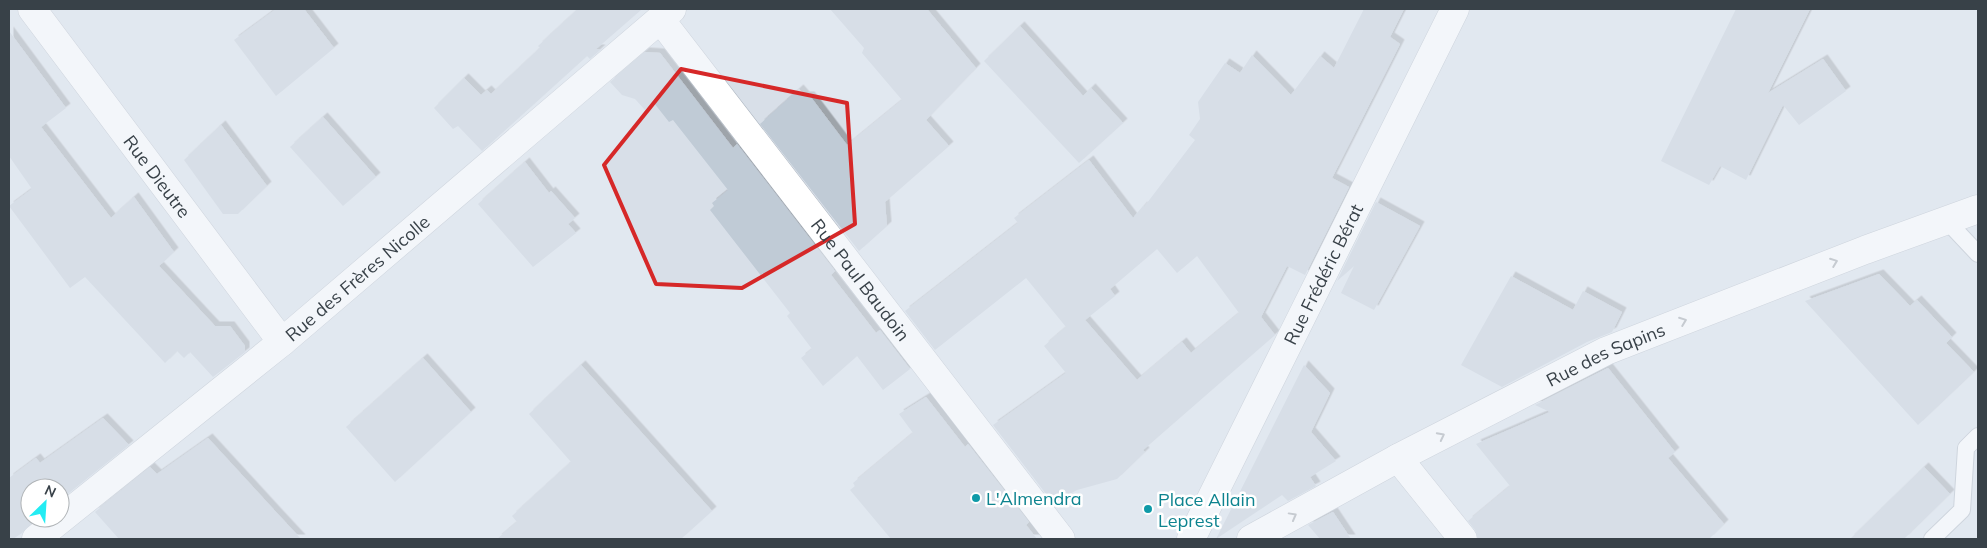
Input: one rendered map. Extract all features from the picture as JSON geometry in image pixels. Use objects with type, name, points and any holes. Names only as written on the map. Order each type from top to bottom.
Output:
[{"type":"street","name":"Rue Dieutre","points":[[32,9],[282,342]]},
{"type":"street","name":"Rue Frédéric Bérat","points":[[1191,539],[1455,9]]},
{"type":"street","name":"Rue des Frères Nicolle","points":[[36,539],[282,342],[666,14]]},
{"type":"street","name":"Rue Paul Baudoin","points":[[666,14],[1061,539]]},
{"type":"street","name":"Rue des Sapins","points":[[1251,539],[1398,458],[1606,351],[1865,250],[1978,209]]},
{"type":"street","points":[[1398,458],[1463,539]]},
{"type":"lane","points":[[1946,220],[1978,254]]},
{"type":"lane","points":[[1932,539],[1962,510],[1966,448],[1978,436]]},
{"type":"highlighted area","points":[[681,69],[847,103],[855,224],[742,288],[656,284],[604,165]]},
{"type":"shaded area","points":[[9,9],[1978,9],[1978,539],[9,539]]},
{"type":"building","points":[[276,9],[304,9],[334,48],[276,96],[234,40]]},
{"type":"building","points":[[578,9],[642,9],[596,49],[601,49],[590,59],[587,56],[482,151],[458,126],[453,129],[434,108],[464,78],[481,95],[487,90],[491,94]]},
{"type":"building","points":[[830,9],[927,9],[976,68],[926,120],[949,146],[885,202],[887,226],[859,251],[760,124],[799,89],[805,96],[810,96],[847,145],[902,100],[862,53],[864,48]]},
{"type":"building","points":[[1364,9],[1404,9],[1390,37],[1400,44],[1332,178],[1349,187],[1305,275],[1287,266],[1261,317],[1275,335],[1143,450],[1145,452],[1117,479],[1077,490],[1053,503],[993,425],[1066,373],[1044,346],[1066,327],[1026,278],[935,350],[905,311],[1018,223],[1014,218],[1089,160],[1133,218],[1144,207],[1195,140],[1189,135],[1200,119],[1198,102],[1225,63],[1240,73],[1252,55],[1291,95],[1320,56],[1334,68]],"holes":[[[1157,249],[1177,273],[1197,256],[1239,313],[1191,353],[1182,342],[1137,380],[1085,320],[1115,296],[1110,289]]]},
{"type":"building","points":[[1736,9],[1810,9],[1768,93],[1823,59],[1846,91],[1799,125],[1783,105],[1746,180],[1720,166],[1709,185],[1661,161]]},
{"type":"building","points":[[1020,26],[1083,96],[1091,88],[1123,123],[1079,163],[984,61]]},
{"type":"building","points":[[9,31],[66,108],[41,127],[111,218],[134,197],[174,252],[159,266],[215,326],[230,326],[245,346],[245,352],[213,377],[190,352],[184,358],[177,351],[165,363],[85,277],[70,288],[9,206],[32,189],[9,156]]},
{"type":"building","points":[[645,52],[660,53],[733,148],[737,144],[835,271],[831,275],[876,333],[880,330],[910,369],[883,390],[857,356],[823,386],[801,358],[812,349],[787,316],[790,313],[710,210],[714,206],[712,203],[728,190],[673,120],[669,122],[654,103],[645,110],[635,99],[622,95],[610,82]]},
{"type":"building","points":[[323,117],[376,177],[343,206],[290,147]]},
{"type":"building","points":[[221,125],[267,186],[238,214],[223,214],[184,160]]},
{"type":"building","points":[[525,162],[549,193],[551,191],[575,218],[568,224],[576,233],[533,267],[478,204]]},
{"type":"building","points":[[1376,202],[1420,226],[1374,310],[1341,293],[1354,266],[1337,281]]},
{"type":"building","points":[[1879,274],[1910,306],[1917,300],[1952,337],[1946,343],[1974,372],[1918,425],[1805,301]]},
{"type":"building","points":[[1511,276],[1573,310],[1583,291],[1622,312],[1612,332],[1587,342],[1502,387],[1461,365]]},
{"type":"building","points":[[423,358],[471,412],[395,482],[346,427]]},
{"type":"building","points":[[581,365],[712,511],[681,539],[497,539],[517,522],[512,516],[571,462],[529,414]]},
{"type":"building","points":[[1304,365],[1330,393],[1311,432],[1336,461],[1310,477],[1316,486],[1288,501],[1282,495],[1216,539]]},
{"type":"building","points":[[1608,368],[1675,452],[1668,458],[1724,524],[1709,539],[1478,539],[1475,530],[1468,521],[1510,486],[1476,444],[1550,412],[1535,405]]},
{"type":"building","points":[[926,397],[965,447],[968,444],[1029,522],[1026,525],[1037,539],[891,539],[850,490],[855,486],[853,483],[913,433],[899,414]]},
{"type":"building","points":[[103,418],[129,445],[70,492],[70,478],[20,478],[20,528],[27,528],[13,539],[9,539],[9,478],[36,458],[40,463]]},
{"type":"building","points":[[208,438],[301,539],[119,539],[95,512],[150,467],[157,474]]},
{"type":"building","points":[[1924,467],[1950,494],[1904,539],[1850,539]]},
{"type":"building","points":[[1333,512],[1351,539],[1320,539],[1308,525]]},
{"type":"place","name":"L'Almendra","points":[[976,498]]},
{"type":"place","name":"Place Allain Leprest","points":[[1148,509]]}]
